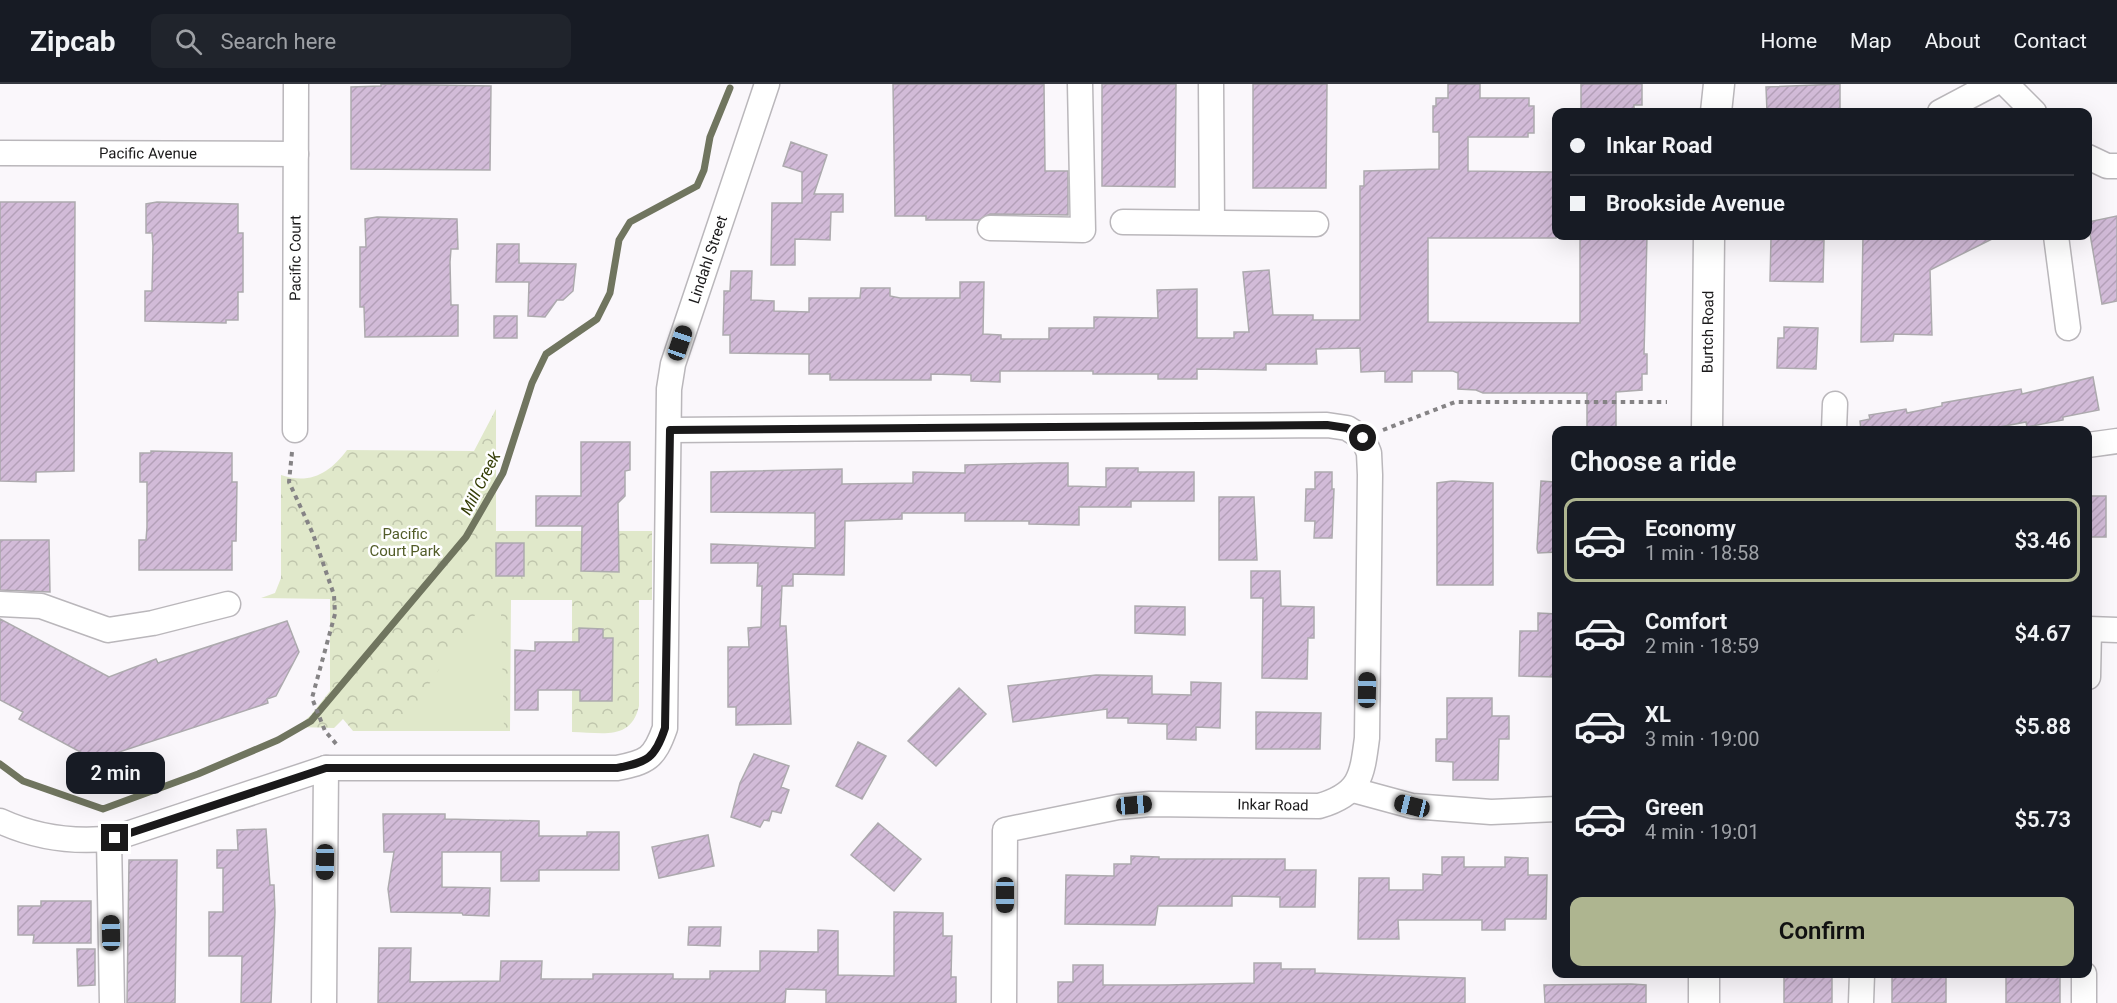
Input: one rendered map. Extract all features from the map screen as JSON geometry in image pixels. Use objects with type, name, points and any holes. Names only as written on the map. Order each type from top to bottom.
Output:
[{"type":"main road","points":[[1700,84],[1702,108]]},
{"type":"main road","points":[[1716,108],[1719,84]]},
{"type":"main road","name":"Burtch Road","points":[[1707,426],[1709,240]]},
{"type":"main road","points":[[1704,978],[1704,1003]]},
{"type":"street","name":"Pacific Court","points":[[295,430],[296,84]]},
{"type":"street","name":"Lindahl Street","points":[[0,821],[43,836],[91,842],[109,839],[326,768],[617,768],[643,763],[658,749],[665,728],[669,388],[673,364],[767,84]]},
{"type":"street","points":[[990,228],[1083,230],[1080,84]]},
{"type":"street","points":[[1211,84],[1212,222]]},
{"type":"street","points":[[1948,108],[1993,84]]},
{"type":"street","points":[[2006,84],[2030,108]]},
{"type":"street","name":"Pacific Avenue","points":[[0,153],[296,154]]},
{"type":"street","points":[[2092,159],[2107,166],[2117,166]]},
{"type":"street","points":[[1123,222],[1316,224]]},
{"type":"street","points":[[2057,240],[2068,328]]},
{"type":"street","points":[[1834,426],[1835,404]]},
{"type":"street","points":[[670,430],[1327,425],[1347,428],[1363,438],[1369,453],[1370,475],[1367,738],[1361,774],[1353,790],[1412,806],[1491,812],[1552,809]]},
{"type":"street","points":[[2092,444],[2117,441]]},
{"type":"street","points":[[0,604],[41,606],[108,630],[153,623],[228,604]]},
{"type":"street","points":[[2092,630],[2117,630]]},
{"type":"street","points":[[324,1003],[326,768]]},
{"type":"street","name":"Inkar Road","points":[[1004,1003],[1005,830],[1118,807],[1150,804],[1319,806],[1338,800],[1353,790]]},
{"type":"street","points":[[109,839],[112,1003]]},
{"type":"street","points":[[1861,1003],[1862,978]]},
{"type":"street","points":[[2084,978],[2084,1003]]},
{"type":"path","points":[[1363,438],[1455,402],[1667,402]]},
{"type":"path","points":[[295,430],[289,482],[313,534],[334,595],[335,614],[312,698],[324,731]]},
{"type":"green space","name":"Pacific Court Park","points":[[496,409],[496,531],[652,531],[652,600],[639,600],[639,706],[635,717],[622,730],[603,733],[572,732],[572,600],[511,600],[510,731],[353,731],[343,719],[334,728],[297,727],[311,715],[330,691],[330,599],[261,598],[275,593],[281,578],[281,475],[301,479],[318,475],[334,465],[347,450],[474,451]]},
{"type":"green space","points":[[477,612],[501,612],[504,728],[400,728]]},
{"type":"building","points":[[381,84],[491,86],[490,170],[351,169],[351,87],[381,86]]},
{"type":"building","points":[[893,84],[1044,84],[1045,171],[1068,171],[1068,215],[990,214],[979,220],[926,220],[926,216],[895,216]]},
{"type":"building","points":[[1102,84],[1176,84],[1175,187],[1102,186]]},
{"type":"building","points":[[1253,84],[1327,84],[1326,188],[1253,188]]},
{"type":"building","points":[[1448,84],[1480,84],[1480,98],[1529,98],[1529,106],[1534,106],[1534,133],[1528,133],[1528,137],[1468,137],[1468,171],[1552,172],[1552,238],[1428,238],[1428,322],[1580,323],[1580,240],[1647,240],[1644,354],[1647,354],[1647,374],[1642,374],[1642,390],[1616,392],[1616,426],[1587,426],[1587,393],[1483,393],[1476,390],[1458,389],[1458,373],[1453,371],[1412,371],[1412,382],[1385,382],[1385,371],[1361,372],[1360,348],[1316,349],[1317,364],[1266,364],[1266,370],[1197,369],[1197,379],[1158,379],[1158,374],[1093,374],[1093,371],[1000,371],[1000,382],[971,381],[971,375],[931,374],[931,380],[830,380],[830,374],[809,374],[809,354],[730,353],[730,335],[723,335],[724,291],[730,291],[731,271],[752,271],[751,300],[774,301],[774,311],[809,312],[809,298],[860,298],[861,288],[890,288],[890,296],[900,298],[960,298],[960,282],[984,282],[983,334],[1001,335],[1001,339],[1049,339],[1049,328],[1094,328],[1094,317],[1158,318],[1157,290],[1197,289],[1197,338],[1234,338],[1234,332],[1249,332],[1243,272],[1269,270],[1273,315],[1313,315],[1313,320],[1360,320],[1360,186],[1364,186],[1364,171],[1439,169],[1439,132],[1433,132],[1433,106],[1436,106],[1436,98],[1448,98]]},
{"type":"building","points":[[1581,84],[1642,84],[1642,105],[1634,105],[1634,108],[1581,108]]},
{"type":"building","points":[[1840,84],[1840,108],[1767,108],[1766,87]]},
{"type":"building","points":[[791,142],[827,155],[814,194],[843,194],[843,212],[831,212],[830,240],[795,239],[795,265],[771,265],[772,203],[802,203],[802,172],[783,166]]},
{"type":"building","points":[[0,202],[75,202],[74,471],[36,472],[36,482],[0,481]]},
{"type":"building","points":[[157,202],[238,204],[238,233],[243,233],[243,292],[238,292],[238,320],[226,320],[226,323],[145,321],[145,291],[152,291],[153,246],[152,233],[146,233],[146,204]]},
{"type":"building","points":[[2117,216],[2117,301],[2102,304],[2091,240],[2092,221]]},
{"type":"building","points":[[377,217],[457,219],[458,249],[451,249],[450,262],[451,305],[458,305],[458,336],[365,337],[364,307],[360,307],[360,247],[366,247],[365,219]]},
{"type":"building","points":[[1771,240],[1824,240],[1823,282],[1770,281]]},
{"type":"building","points":[[1863,240],[1990,240],[1930,270],[1932,335],[1894,334],[1893,341],[1861,342]]},
{"type":"building","points":[[497,244],[519,244],[519,263],[576,264],[573,291],[563,300],[557,300],[545,317],[528,316],[529,282],[496,282]]},
{"type":"building","points":[[494,316],[517,316],[517,338],[494,338]]},
{"type":"building","points":[[1784,327],[1818,328],[1816,369],[1777,368],[1778,338],[1784,338]]},
{"type":"building","points":[[2093,377],[2099,410],[2032,426],[2027,426],[2026,422],[2005,426],[1861,426],[1860,421],[1870,419],[1869,415],[1906,409],[1907,413],[1942,406],[1942,403],[2021,389],[2022,394]]},
{"type":"building","points":[[581,442],[630,442],[630,470],[625,471],[625,496],[618,503],[619,572],[581,571],[582,526],[536,526],[536,496],[581,496]]},
{"type":"building","points":[[151,451],[232,453],[232,482],[237,482],[236,541],[232,541],[232,570],[139,570],[139,540],[146,540],[147,527],[147,482],[140,482],[140,453],[151,453]]},
{"type":"building","points":[[1068,463],[1068,486],[1106,487],[1106,468],[1138,468],[1138,472],[1194,472],[1194,501],[1131,501],[1131,507],[1079,507],[1079,525],[1029,524],[1029,521],[965,521],[965,513],[902,513],[902,519],[845,521],[844,575],[793,574],[793,586],[782,586],[780,626],[786,626],[791,724],[736,725],[736,707],[728,707],[728,647],[749,647],[748,628],[761,627],[762,586],[757,586],[758,563],[711,563],[711,544],[815,548],[815,513],[711,512],[711,472],[842,469],[842,484],[913,483],[913,472],[965,473],[965,465]]},
{"type":"building","points":[[1315,472],[1332,472],[1332,489],[1334,489],[1332,538],[1314,538],[1315,521],[1305,521],[1306,489],[1315,489]]},
{"type":"building","points":[[1452,481],[1493,483],[1493,585],[1437,585],[1437,483]]},
{"type":"building","points":[[1541,481],[1552,482],[1552,552],[1538,553]]},
{"type":"building","points":[[2092,496],[2106,496],[2106,537],[2092,537]]},
{"type":"building","points":[[1219,497],[1254,497],[1257,560],[1219,560]]},
{"type":"building","points":[[0,540],[49,540],[50,592],[0,590]]},
{"type":"building","points":[[496,543],[524,543],[524,576],[496,576]]},
{"type":"building","points":[[1251,571],[1280,571],[1281,606],[1314,607],[1314,638],[1308,638],[1307,679],[1262,678],[1263,598],[1251,598]]},
{"type":"building","points":[[1135,606],[1185,607],[1185,635],[1135,633]]},
{"type":"building","points":[[1538,613],[1552,614],[1552,677],[1519,676],[1520,631],[1538,631]]},
{"type":"building","points":[[0,619],[109,677],[156,659],[158,663],[287,621],[299,652],[276,696],[267,699],[268,703],[95,760],[19,719],[23,712],[0,700]]},
{"type":"building","points":[[579,628],[603,629],[603,638],[613,638],[612,701],[580,701],[580,690],[538,690],[538,710],[515,710],[515,650],[535,651],[535,642],[579,642]]},
{"type":"building","points":[[1096,675],[1152,676],[1152,694],[1191,695],[1191,682],[1221,683],[1220,728],[1196,727],[1196,740],[1167,739],[1167,724],[1128,723],[1128,718],[1107,718],[1107,709],[1013,722],[1008,686]]},
{"type":"building","points":[[959,688],[986,714],[936,766],[908,741]]},
{"type":"building","points":[[1447,698],[1492,698],[1492,716],[1509,716],[1509,739],[1499,739],[1498,780],[1453,780],[1453,762],[1436,761],[1436,739],[1447,739]]},
{"type":"building","points":[[1256,712],[1321,713],[1320,749],[1256,749]]},
{"type":"building","points":[[858,742],[886,756],[862,799],[836,786]]},
{"type":"building","points":[[754,754],[789,766],[781,787],[789,790],[781,813],[772,811],[769,821],[764,820],[760,827],[731,817],[740,783]]},
{"type":"building","points":[[383,814],[445,814],[445,819],[539,821],[539,836],[587,836],[587,832],[619,832],[619,870],[539,870],[539,881],[501,881],[501,852],[442,852],[442,887],[490,888],[489,916],[463,915],[462,913],[391,912],[388,889],[394,852],[384,852]]},
{"type":"building","points":[[878,823],[921,859],[894,891],[851,855]]},
{"type":"building","points":[[266,829],[270,885],[274,885],[275,912],[271,1003],[241,1003],[242,956],[209,956],[209,912],[223,912],[223,868],[217,868],[217,850],[238,850],[237,830]]},
{"type":"building","points":[[708,835],[714,866],[659,878],[652,847]]},
{"type":"building","points":[[1131,856],[1159,857],[1159,859],[1285,859],[1285,870],[1316,870],[1315,907],[1280,907],[1280,897],[1232,896],[1232,906],[1158,906],[1155,925],[1065,924],[1066,875],[1114,876],[1114,864],[1131,864]]},
{"type":"building","points":[[1442,857],[1464,857],[1464,867],[1505,867],[1505,857],[1528,858],[1528,875],[1547,875],[1546,919],[1505,919],[1505,930],[1482,930],[1482,920],[1398,920],[1399,939],[1358,939],[1359,878],[1389,878],[1389,890],[1423,890],[1423,874],[1442,875]]},
{"type":"building","points":[[129,860],[177,860],[175,1003],[127,1003]]},
{"type":"building","points":[[41,901],[91,901],[91,943],[33,943],[34,935],[18,935],[18,906],[41,906]]},
{"type":"building","points":[[894,912],[943,913],[943,936],[952,936],[951,977],[956,977],[956,1003],[826,1003],[826,990],[786,989],[785,1003],[378,1003],[379,948],[411,948],[410,982],[500,981],[501,961],[542,961],[541,979],[593,979],[593,974],[673,974],[673,979],[710,979],[710,971],[760,971],[760,951],[818,952],[818,930],[838,931],[838,975],[894,976]]},
{"type":"building","points":[[689,927],[721,927],[720,946],[688,945]]},
{"type":"building","points":[[77,949],[95,949],[95,985],[78,986]]},
{"type":"building","points":[[1254,963],[1281,963],[1281,969],[1315,969],[1315,973],[1465,978],[1465,1003],[1058,1003],[1058,982],[1073,982],[1073,965],[1103,965],[1103,985],[1167,985],[1254,983]]},
{"type":"building","points":[[1784,978],[1832,978],[1832,1003],[1784,1003]]},
{"type":"building","points":[[1892,978],[1946,978],[1946,1003],[1892,1003]]},
{"type":"building","points":[[2006,978],[2060,978],[2060,1003],[2006,1003]]},
{"type":"building","points":[[1544,985],[1646,985],[1646,1003],[1545,1003]]},
{"type":"waterway","name":"Mill Creek","points":[[0,764],[23,781],[103,809],[198,774],[278,740],[311,721],[466,537],[503,473],[532,383],[546,354],[597,319],[610,293],[619,240],[630,222],[697,186],[704,170],[710,137],[730,88]]},
{"type":"route","points":[[115,838],[326,768],[617,768],[643,763],[658,749],[665,728],[670,430],[1327,425],[1347,428],[1363,438]]}]
